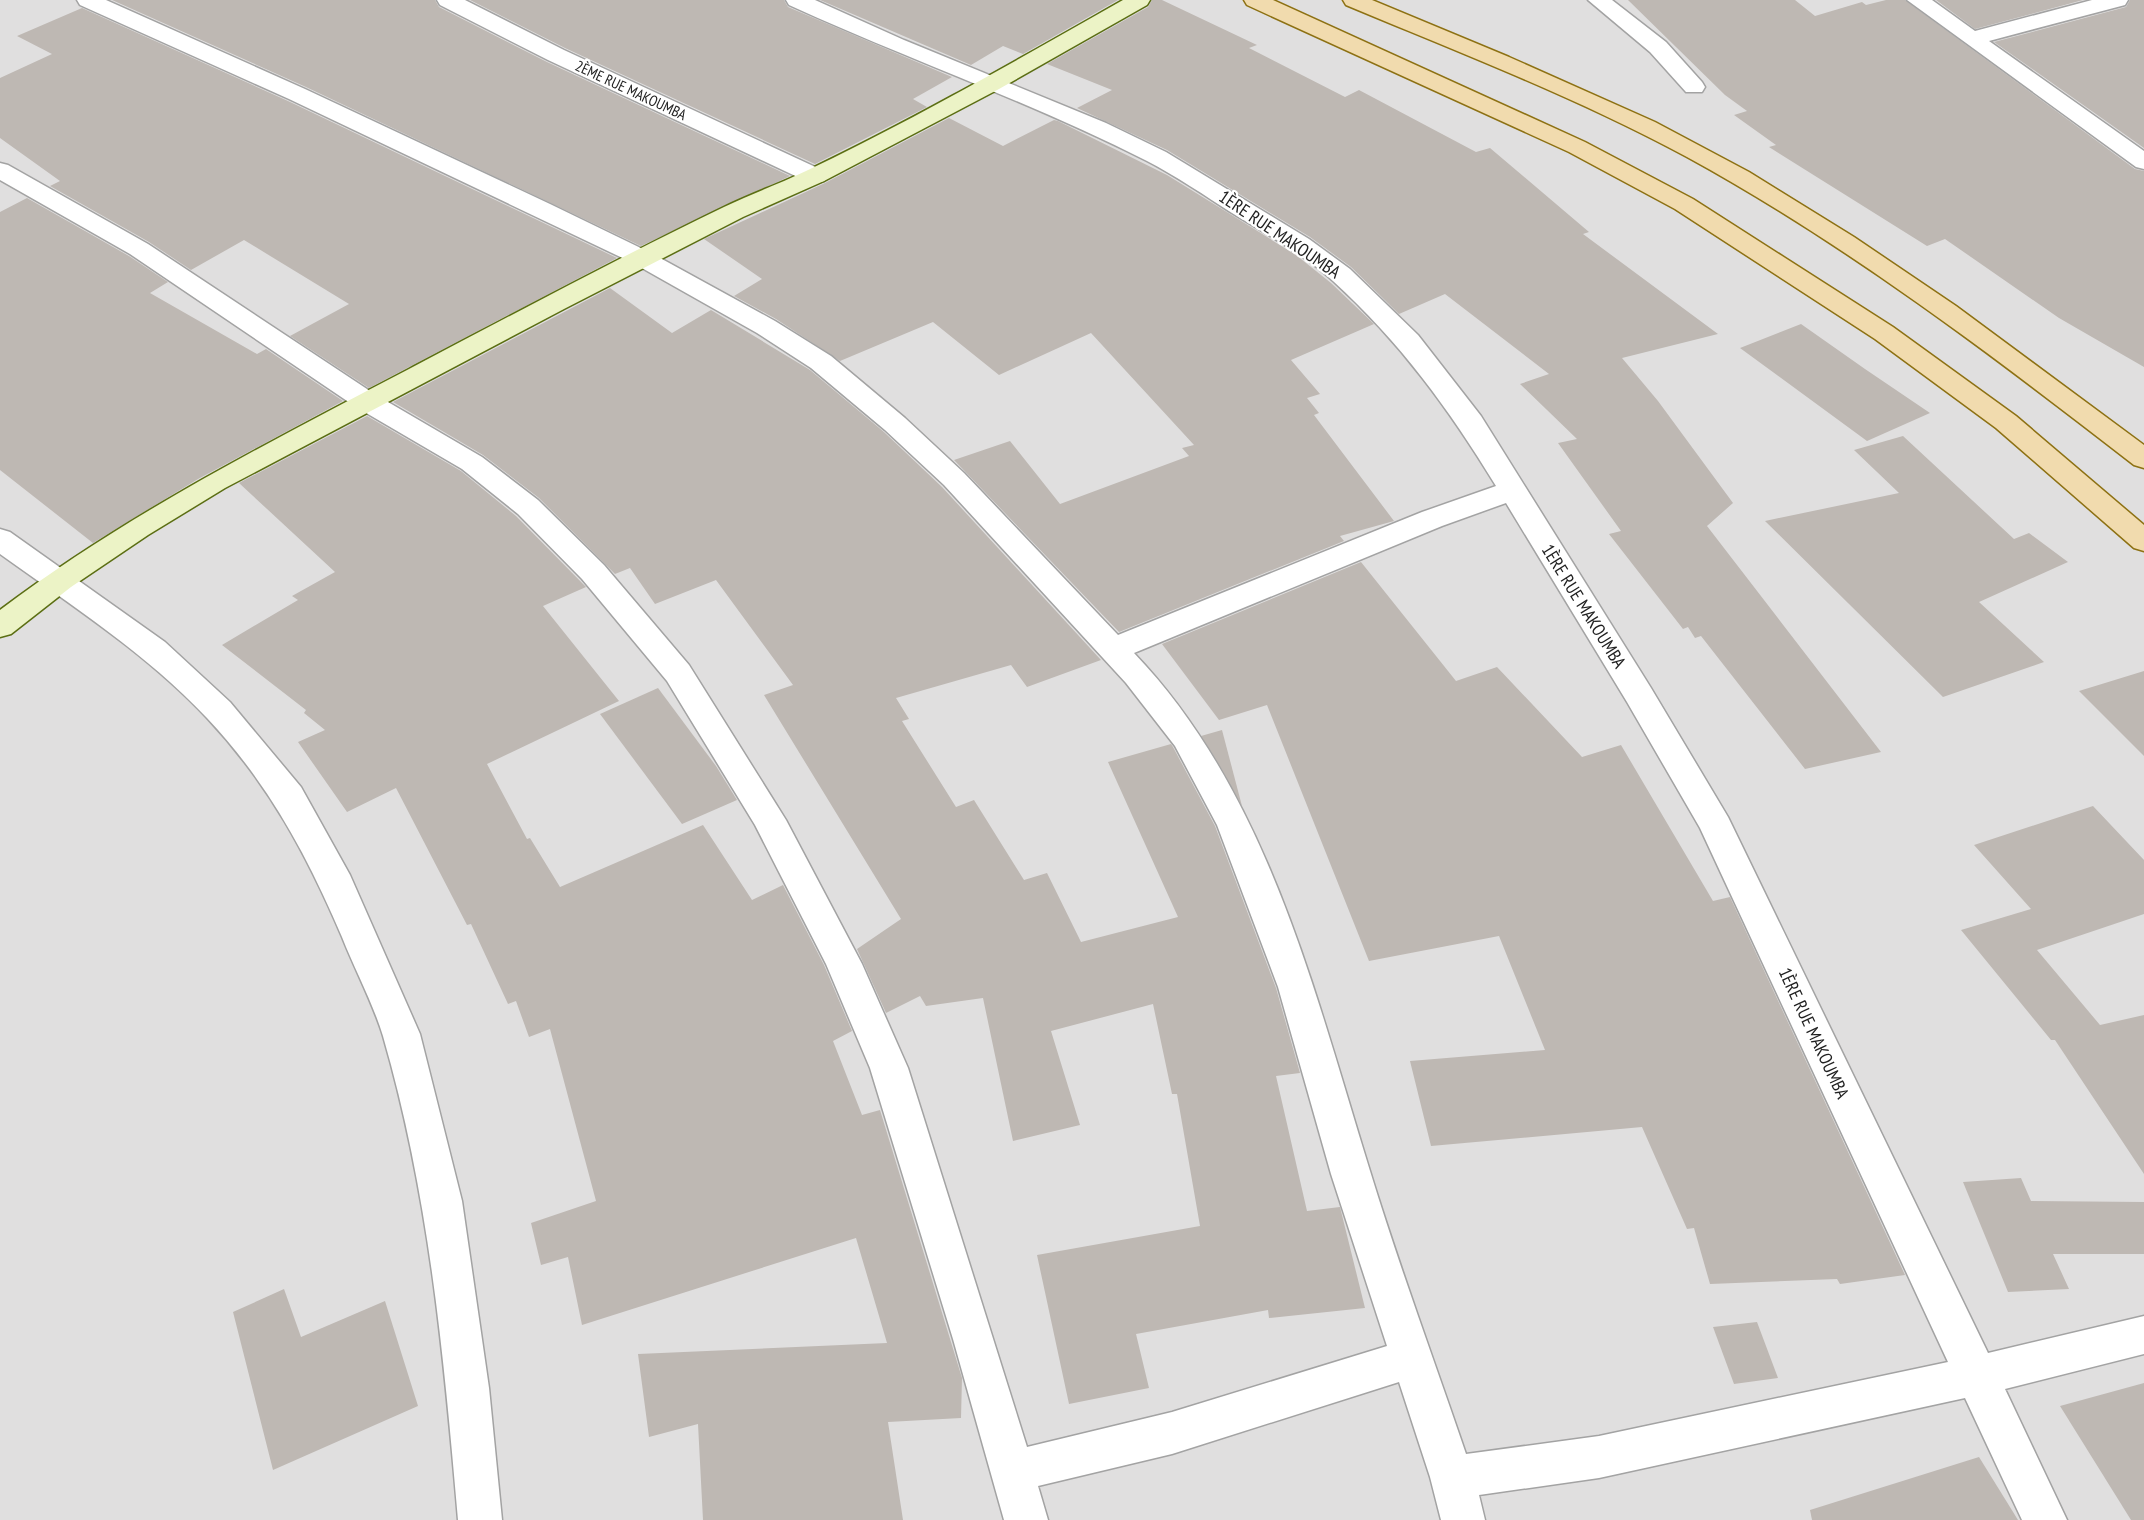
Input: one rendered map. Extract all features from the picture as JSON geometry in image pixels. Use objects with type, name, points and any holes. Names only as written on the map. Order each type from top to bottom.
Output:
[{"type":"main road","points":[[1255,0],[1577,147],[1684,204],[1884,333],[2006,422],[2144,541]]},
{"type":"main road","points":[[1354,0],[1626,118],[1739,177],[1923,293],[2144,459]]},
{"type":"street","points":[[88,0],[318,104],[642,258],[766,327],[821,362],[895,424],[954,479],[1111,650],[1137,675],[1187,739],[1234,825],[1296,987],[1352,1174],[1452,1477],[1463,1520]]},
{"type":"street","name":"2ÈME RUE MAKOUMBA","points":[[448,0],[556,55],[815,176]]},
{"type":"street","name":"1ÈRE RUE MAKOUMBA","points":[[797,0],[1098,128],[1158,157],[1263,219],[1341,274],[1409,341],[1467,416],[1511,491],[1628,676],[1716,826],[2045,1520]]},
{"type":"street","points":[[0,626],[60,580],[138,528],[215,482],[642,258],[734,212],[815,176],[991,84],[1139,0]]},
{"type":"street","points":[[1599,0],[1658,48],[1694,87]]},
{"type":"street","points":[[1918,0],[2144,162]]},
{"type":"street","points":[[1973,38],[2116,0]]},
{"type":"street","points":[[0,170],[139,249],[366,401],[472,463],[528,507],[593,572],[678,673],[769,820],[844,964],[889,1068],[1014,1471],[1026,1520]]},
{"type":"street","points":[[1111,650],[1432,519],[1511,491]]},
{"type":"street","points":[[0,539],[60,580],[154,650],[219,710],[289,796],[333,875],[401,1034],[442,1201],[468,1388],[480,1520]]},
{"type":"street","points":[[1452,1477],[1599,1457],[1976,1376],[2144,1335]]},
{"type":"street","points":[[1014,1471],[1172,1433],[1412,1358]]},
{"type":"shaded area","points":[[0,0],[2144,0],[2144,1520],[0,1520]]},
{"type":"building","points":[[112,0],[435,0],[439,7],[547,62],[790,176],[641,246],[306,87]]},
{"type":"building","points":[[470,0],[784,0],[788,7],[952,77],[913,99],[927,107],[815,164],[565,48]]},
{"type":"building","points":[[820,0],[1118,0],[1023,54],[1003,46],[971,65]]},
{"type":"building","points":[[1152,0],[1162,0],[1257,45],[1249,48],[1345,97],[1359,90],[1476,152],[1490,148],[1589,232],[1583,234],[1718,334],[1622,358],[1658,401],[1733,503],[1707,526],[1881,752],[1805,769],[1701,636],[1695,638],[1688,627],[1683,629],[1609,534],[1621,531],[1558,443],[1577,439],[1520,384],[1549,374],[1445,294],[1399,314],[1351,267],[1310,237],[1167,150],[1077,108],[1112,90],[1047,64],[1148,7]]},
{"type":"building","points":[[1628,0],[1795,0],[1815,16],[1862,2],[1866,5],[1886,0],[1905,0],[2135,169],[2144,171],[2144,367],[2059,318],[1945,239],[1927,246],[1769,147],[1776,145],[1734,115],[1747,111],[1725,95]]},
{"type":"building","points":[[1936,0],[2083,0],[1975,29]]},
{"type":"building","points":[[2130,0],[2144,0],[2144,148],[1994,42],[2126,7]]},
{"type":"building","points":[[82,8],[288,101],[617,258],[369,388],[290,336],[349,304],[244,240],[191,270],[149,242],[50,186],[60,181],[0,138],[0,78],[52,54],[17,36]]},
{"type":"building","points":[[949,118],[1003,146],[1054,120],[1058,121],[1167,175],[1296,255],[1331,283],[1374,324],[1291,360],[1320,394],[1307,398],[1319,413],[1314,415],[1394,521],[1340,536],[1344,541],[1119,632],[954,460],[1010,441],[1060,504],[1189,456],[1182,448],[1194,445],[1091,333],[999,375],[933,322],[840,361],[776,319],[734,296],[762,279],[704,239],[825,183]]},
{"type":"building","points":[[27,198],[129,256],[168,282],[150,293],[257,354],[266,349],[343,401],[198,479],[93,543],[0,470],[0,212]]},
{"type":"building","points":[[610,288],[672,333],[711,310],[810,370],[884,432],[942,487],[1101,660],[1027,687],[1011,665],[896,698],[909,719],[902,721],[956,807],[974,800],[1024,880],[1047,873],[1081,942],[1178,917],[1108,762],[1171,744],[1215,826],[1276,988],[1300,1073],[1276,1076],[1307,1211],[1340,1207],[1365,1308],[1269,1318],[1268,1310],[1136,1334],[1149,1388],[1069,1404],[1037,1255],[1200,1226],[1177,1094],[1172,1094],[1153,1004],[1051,1031],[1080,1125],[1013,1141],[983,998],[926,1006],[920,996],[886,1013],[857,949],[901,919],[764,695],[793,685],[716,580],[655,604],[630,568],[615,574],[539,498],[483,455],[393,402]]},
{"type":"building","points":[[1801,324],[1930,413],[1867,441],[1740,348]]},
{"type":"building","points":[[367,416],[461,471],[516,516],[586,587],[543,606],[619,701],[487,764],[527,839],[530,838],[560,887],[703,825],[752,900],[783,885],[824,965],[852,1031],[833,1041],[862,1115],[880,1110],[962,1378],[961,1418],[888,1422],[903,1520],[703,1520],[698,1424],[649,1437],[638,1354],[887,1343],[856,1238],[582,1325],[568,1257],[541,1265],[531,1223],[596,1201],[550,1029],[529,1037],[516,1001],[508,1004],[471,924],[467,925],[396,788],[347,812],[298,742],[325,730],[304,713],[306,710],[222,645],[298,600],[292,596],[335,572],[239,483]]},
{"type":"building","points":[[1903,436],[2014,539],[2029,533],[2068,562],[1979,602],[2044,662],[1943,697],[1765,521],[1899,493],[1854,450]]},
{"type":"building","points":[[1361,562],[1456,681],[1497,667],[1582,757],[1621,745],[1713,901],[1730,897],[1905,1275],[1840,1284],[1837,1279],[1710,1284],[1694,1228],[1687,1229],[1642,1127],[1431,1146],[1410,1061],[1545,1050],[1499,936],[1369,961],[1267,705],[1219,720],[1162,644]]},
{"type":"building","points":[[2144,671],[2144,756],[2079,691]]},
{"type":"building","points":[[658,688],[716,766],[737,800],[682,824],[600,714]]},
{"type":"building","points":[[1222,730],[1242,806],[1201,736]]},
{"type":"building","points":[[2093,806],[2144,860],[2144,914],[2037,950],[2100,1025],[2144,1015],[2144,1174],[2055,1040],[2051,1040],[1961,930],[2031,909],[1974,845]]},
{"type":"building","points":[[2021,1178],[2031,1201],[2144,1202],[2144,1254],[2053,1254],[2069,1289],[2008,1292],[1963,1182]]},
{"type":"building","points":[[284,1289],[301,1337],[385,1301],[418,1406],[273,1470],[233,1312]]},
{"type":"building","points":[[1757,1322],[1778,1378],[1734,1384],[1713,1327]]},
{"type":"building","points":[[2144,1383],[2144,1520],[2131,1520],[2060,1406]]},
{"type":"building","points":[[1979,1457],[2018,1520],[1812,1520],[1810,1510]]}]
